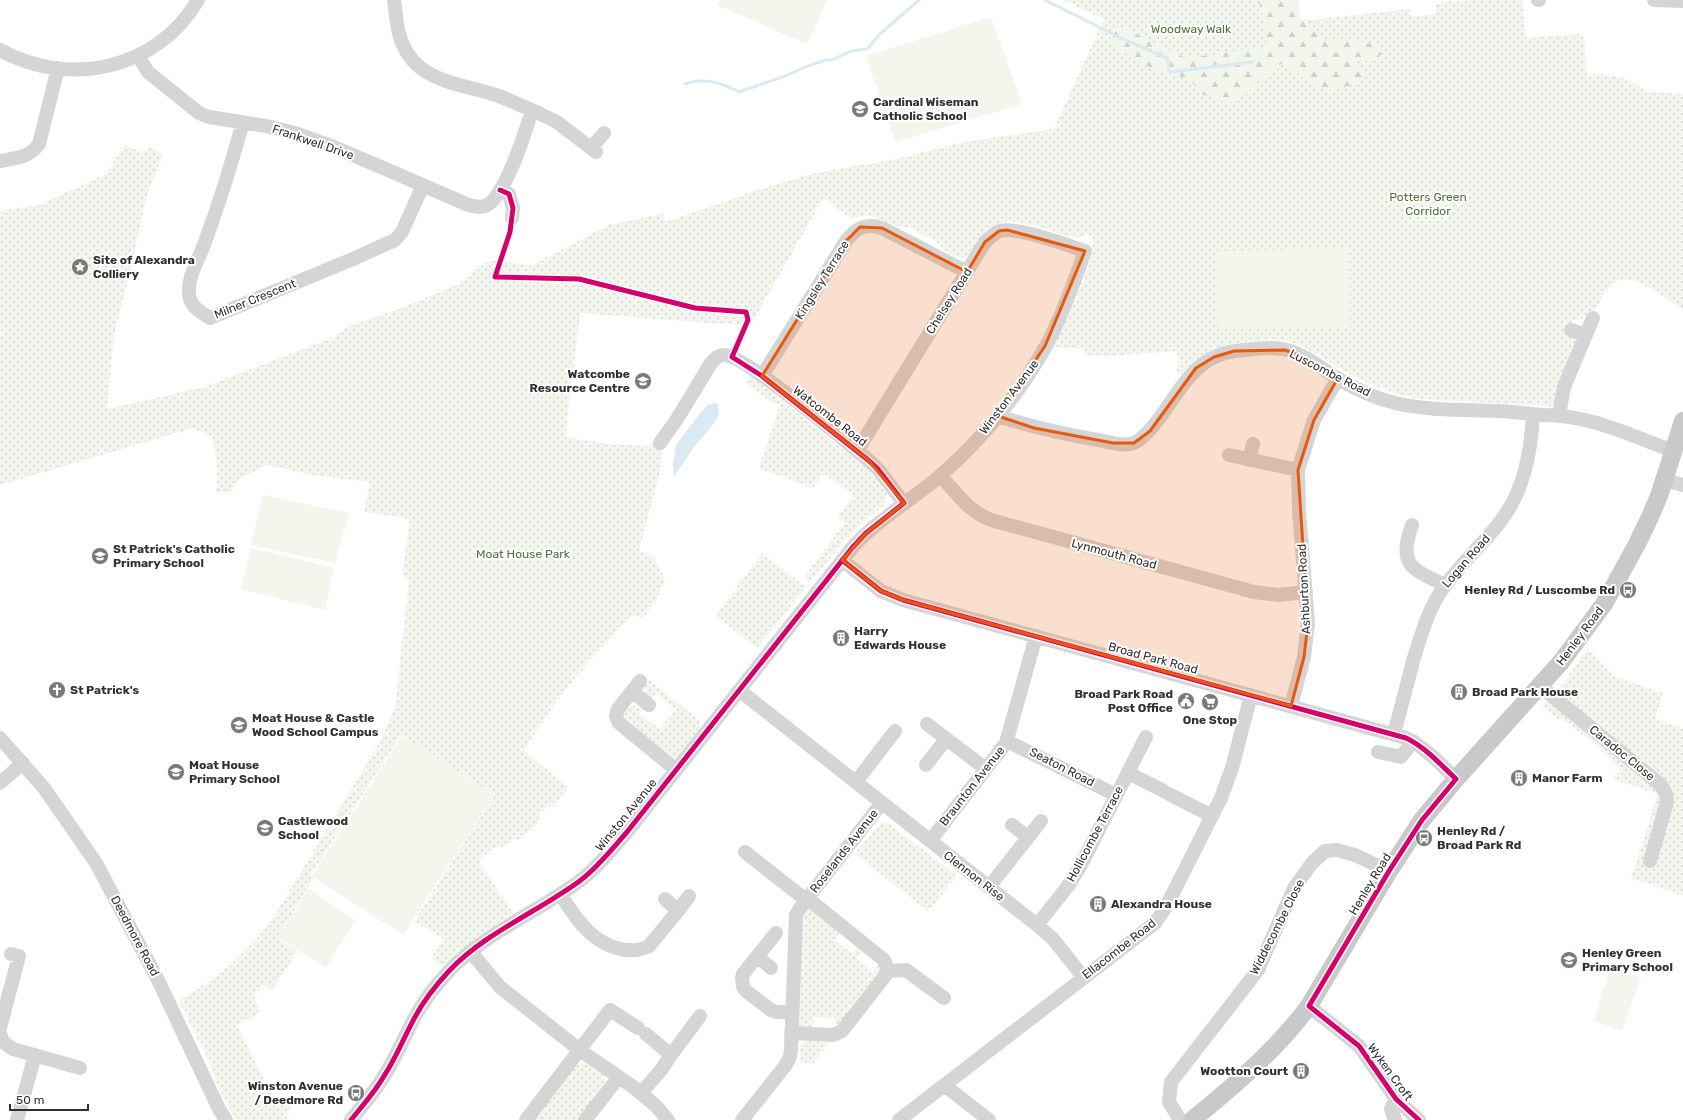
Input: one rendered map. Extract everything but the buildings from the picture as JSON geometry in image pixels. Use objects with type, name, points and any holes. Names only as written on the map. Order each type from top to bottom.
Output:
[{"type":"main road","name":"Henley Road","points":[[1192,1120],[1218,1100],[1267,1054],[1296,1023],[1309,1006],[1389,871],[1422,820],[1456,779],[1581,638],[1604,604],[1650,517],[1664,480],[1683,421]]},
{"type":"street","points":[[0,50],[28,63],[58,68],[93,69],[113,65],[138,56],[151,49],[170,35],[183,22],[198,0]]},
{"type":"street","points":[[394,0],[399,34],[404,47],[420,69],[428,75],[442,81],[493,94],[532,110],[557,122],[593,150],[604,133]]},
{"type":"street","points":[[1654,0],[1683,0]]},
{"type":"street","name":"Frankwell Drive","points":[[138,56],[148,72],[199,113],[209,117],[266,126],[295,133],[329,145],[466,204],[478,207],[485,206],[494,199],[500,190]]},
{"type":"street","points":[[0,161],[27,155],[34,151],[39,144],[58,68]]},
{"type":"street","points":[[512,218],[513,208],[509,194],[500,190],[521,144],[532,110]]},
{"type":"street","name":"Milner Crescent","points":[[243,122],[216,210],[191,280],[189,293],[191,303],[210,318],[352,260],[395,240],[402,232],[423,185]]},
{"type":"street","name":"Kingsley Terrace","points":[[762,376],[846,241],[852,233],[860,227],[868,225],[882,228],[967,272]]},
{"type":"street","name":"Chelsey Road","points":[[856,451],[985,242],[999,231],[1015,230],[1085,251]]},
{"type":"street","name":"Winston Avenue","points":[[351,1120],[384,1077],[415,1016],[427,997],[449,971],[470,951],[582,879],[607,854],[842,560],[866,533],[940,476],[962,456],[998,416],[1046,346],[1062,312],[1085,251]]},
{"type":"street","points":[[1559,415],[1564,387],[1593,318]]},
{"type":"street","points":[[1571,330],[1586,335]]},
{"type":"street","name":"Luscombe Road","points":[[998,416],[1034,428],[1125,444],[1134,443],[1150,431],[1196,368],[1204,362],[1222,353],[1263,349],[1285,350],[1304,357],[1338,378],[1378,398],[1406,405],[1559,415],[1598,422],[1674,450]]},
{"type":"street","name":"Watcombe Road","points":[[660,443],[677,419],[711,363],[717,357],[724,355],[732,357],[762,376],[877,468],[904,503]]},
{"type":"street","name":"Ashburton Road","points":[[1291,706],[1304,657],[1308,634],[1299,511],[1298,470],[1314,420],[1338,378]]},
{"type":"street","name":"Logan Road","points":[[1394,734],[1424,626],[1430,610],[1445,585],[1460,566],[1501,522],[1520,488],[1527,468],[1534,414]]},
{"type":"street","points":[[1249,460],[1253,444]]},
{"type":"street","points":[[1229,455],[1298,470]]},
{"type":"street","name":"Lynmouth Road","points":[[940,476],[970,509],[980,516],[991,520],[1254,592],[1278,595],[1306,592]]},
{"type":"street","points":[[1664,480],[1683,485]]},
{"type":"street","points":[[1412,525],[1406,544],[1409,564],[1421,574],[1445,585]]},
{"type":"street","name":"Broad Park Road","points":[[842,560],[874,586],[890,595],[1394,734],[1413,741],[1429,753],[1456,779]]},
{"type":"street","name":"Braunton Avenue","points":[[930,841],[1007,741],[1036,636]]},
{"type":"street","points":[[649,705],[636,686],[618,709],[616,716],[618,722],[676,769]]},
{"type":"street","name":"Caradoc Close","points":[[1540,686],[1661,785],[1666,794],[1667,802],[1650,861]]},
{"type":"street","name":"Clennon Rise","points":[[739,690],[856,782],[881,804],[1037,925],[1053,939],[1084,978]]},
{"type":"street","name":"Ellacombe Road","points":[[899,1120],[1149,928],[1162,914],[1212,816],[1218,796],[1232,768],[1251,695]]},
{"type":"street","points":[[927,724],[986,769]]},
{"type":"street","points":[[856,782],[895,731]]},
{"type":"street","name":"Hollicombe Terrace","points":[[1037,925],[1074,877],[1146,737]]},
{"type":"street","name":"Deedmore Road","points":[[0,738],[44,788],[98,868],[158,980],[219,1109],[226,1120]]},
{"type":"street","points":[[926,765],[946,739]]},
{"type":"street","name":"Seaton Road","points":[[1007,741],[1116,794]]},
{"type":"street","points":[[1378,752],[1401,757],[1413,741]]},
{"type":"street","points":[[0,783],[23,763]]},
{"type":"street","points":[[1128,773],[1212,816]]},
{"type":"street","name":"Roselands Avenue","points":[[742,1120],[785,1066],[790,1057],[796,915],[881,804]]},
{"type":"street","points":[[989,888],[1041,821]]},
{"type":"street","points":[[1012,825],[1028,837]]},
{"type":"street","name":"Widdecombe Close","points":[[1180,1120],[1169,1102],[1170,1082],[1258,970],[1294,888],[1312,863],[1325,851],[1337,850],[1355,854],[1389,871]]},
{"type":"street","name":"Roselands Avenue","points":[[745,852],[884,960],[887,966],[887,971]]},
{"type":"street","points":[[560,894],[578,920],[591,934],[608,945],[627,950],[649,946],[689,896]]},
{"type":"street","points":[[665,899],[678,911]]},
{"type":"street","points":[[776,933],[744,974],[742,978],[743,987],[771,1010],[776,1012],[792,1012]]},
{"type":"street","points":[[470,951],[500,987],[580,1051],[641,1093],[655,1105],[668,1120]]},
{"type":"street","points":[[0,1028],[19,956],[11,954]]},
{"type":"street","points":[[758,956],[771,968]]},
{"type":"street","points":[[792,1033],[834,1034],[842,1032],[885,976],[887,971],[906,970],[944,998]]},
{"type":"street","name":"Wyken Croft","points":[[1309,1006],[1359,1046],[1396,1099],[1419,1120]]},
{"type":"street","points":[[526,1120],[610,1010],[642,1031],[671,1055]]},
{"type":"street","points":[[641,1093],[661,1070],[700,1016]]},
{"type":"street","points":[[0,1034],[3,1042],[9,1047],[35,1056],[80,1068]]},
{"type":"street","points":[[17,1120],[35,1056]]},
{"type":"street","points":[[585,1120],[619,1077]]},
{"type":"street","points":[[944,1085],[989,1120]]},
{"type":"street","name":"Wyken Croft","points":[[1395,1120],[1391,1109],[1396,1099]]},
{"type":"highlighted area","points":[[860,227],[882,228],[967,272],[985,242],[999,231],[1007,230],[1085,251],[1045,346],[998,416],[1034,428],[1113,443],[1134,443],[1150,431],[1196,368],[1214,357],[1234,351],[1285,350],[1304,357],[1338,378],[1314,420],[1298,470],[1308,623],[1304,657],[1291,706],[903,600],[881,591],[842,560],[866,533],[904,503],[868,460],[762,376],[846,241]]},
{"type":"green space","points":[[719,0],[827,0],[807,44],[717,5]]},
{"type":"green space","points":[[1063,0],[1266,0],[1301,21],[1410,9],[1412,17],[1436,14],[1435,4],[1449,1],[1522,0],[1526,38],[1579,34],[1584,36],[1587,75],[1600,74],[1624,78],[1649,92],[1683,94],[1683,310],[1648,287],[1638,283],[1628,280],[1620,280],[1612,284],[1604,294],[1593,313],[1588,313],[1580,320],[1573,320],[1569,329],[1579,342],[1556,404],[1553,406],[1420,399],[1409,397],[1370,384],[1341,369],[1309,349],[1295,343],[1282,340],[1245,342],[1217,348],[1196,360],[1182,374],[1176,373],[1179,360],[1177,351],[1109,356],[1085,355],[1085,350],[1067,347],[1066,349],[1056,347],[1054,345],[1073,306],[1085,276],[1090,261],[1092,236],[1085,233],[1082,237],[1075,238],[1033,225],[1011,222],[1001,223],[992,227],[985,233],[969,256],[961,258],[943,249],[936,241],[908,227],[900,227],[869,215],[860,216],[853,219],[823,199],[750,326],[580,313],[565,437],[609,444],[648,446],[653,441],[662,450],[661,467],[639,551],[653,556],[665,579],[657,599],[643,618],[633,615],[574,679],[548,714],[524,751],[568,787],[558,800],[541,812],[538,823],[520,839],[515,839],[504,847],[497,845],[480,859],[480,864],[513,913],[468,945],[444,967],[431,959],[444,939],[414,921],[495,795],[401,735],[310,876],[314,878],[277,938],[297,952],[272,990],[263,984],[254,998],[260,1013],[237,1025],[270,1092],[279,1100],[291,1107],[286,1120],[236,1120],[220,1091],[208,1059],[179,1001],[209,982],[234,962],[258,938],[280,907],[380,742],[395,708],[409,581],[402,574],[410,519],[364,512],[370,482],[313,475],[267,465],[240,478],[231,492],[216,493],[217,464],[211,436],[193,428],[0,485],[0,337],[2,332],[0,331],[0,211],[39,205],[105,175],[126,145],[143,154],[149,146],[163,155],[147,195],[128,281],[114,334],[107,409],[205,387],[332,338],[350,326],[404,307],[459,284],[487,262],[496,260],[531,266],[609,225],[663,214],[664,220],[669,221],[764,188],[815,173],[892,160],[964,142],[1054,129],[1104,19]]},
{"type":"green space","points":[[1258,0],[1299,0],[1300,17],[1311,25],[1323,39],[1353,38],[1380,47],[1381,53],[1379,59],[1356,60],[1356,68],[1365,71],[1366,74],[1362,80],[1335,91],[1319,88],[1303,78],[1284,62],[1271,70],[1253,88],[1237,100],[1227,103],[1201,94],[1190,79],[1171,75],[1151,68],[1107,42],[1119,26],[1186,58],[1267,47],[1265,25]]},
{"type":"green space","points":[[991,17],[1022,104],[895,142],[866,56]]},
{"type":"green space","points":[[1349,249],[1350,328],[1218,330],[1217,251]]},
{"type":"green space","points":[[751,374],[756,376],[789,406],[873,473],[887,492],[884,505],[853,531],[809,583],[804,577],[845,523],[838,517],[854,495],[824,474],[813,488],[759,468],[780,405],[770,401],[745,382]]},
{"type":"green space","points":[[263,495],[349,513],[335,563],[251,545]]},
{"type":"green space","points":[[251,548],[334,568],[325,610],[241,589]]},
{"type":"green space","points":[[762,554],[806,587],[757,648],[716,616]]},
{"type":"green space","points":[[1588,649],[1614,676],[1663,693],[1655,719],[1683,728],[1683,896],[1631,879],[1658,794],[1612,779],[1620,769],[1591,741],[1566,722],[1557,718],[1541,706],[1564,683]]},
{"type":"green space","points":[[649,680],[699,720],[700,728],[677,758],[674,759],[622,715],[626,709],[631,706],[644,708],[639,714],[660,730],[676,710],[656,693],[651,699],[645,692],[644,688]]},
{"type":"green space","points":[[402,736],[494,795],[403,935],[312,876]]},
{"type":"green space","points":[[884,823],[888,823],[957,876],[928,911],[855,854],[877,827]]},
{"type":"green space","points":[[309,889],[355,920],[326,968],[278,938]]},
{"type":"green space","points":[[809,908],[841,931],[834,940],[852,954],[859,945],[863,949],[856,958],[873,972],[881,962],[884,972],[836,1030],[836,1018],[814,1017],[813,1029],[800,1027],[797,1021],[803,911]]},
{"type":"green space","points":[[1610,969],[1641,977],[1622,1031],[1594,1021]]},
{"type":"green space","points":[[805,1041],[830,1043],[812,1064],[800,1061],[800,1046]]},
{"type":"green space","points":[[581,1064],[591,1065],[605,1075],[605,1088],[580,1120],[533,1120],[575,1066]]},
{"type":"shaded area","points":[[714,403],[718,404],[719,413],[715,422],[692,450],[674,477],[673,465],[676,445],[701,412],[708,405]]},
{"type":"waterway","points":[[685,84],[698,81],[712,82],[739,92],[785,76],[805,67],[826,60],[832,60],[851,51],[867,49],[881,33],[919,0]]},
{"type":"waterway","points":[[1045,0],[1121,38],[1167,58],[1169,63],[1168,69],[1170,72],[1253,62]]},
{"type":"cycle path","points":[[351,1120],[373,1093],[392,1062],[419,1011],[430,993],[444,976],[479,945],[581,880],[599,863],[627,832],[852,548],[866,533],[904,503],[877,468],[868,460],[762,376],[732,357],[748,320],[746,312],[695,308],[579,279],[495,277],[510,232],[513,208],[509,194],[500,190]]},
{"type":"cycle path","points":[[842,560],[881,591],[903,600],[1406,738],[1426,751],[1456,779],[1422,820],[1389,871],[1309,1006],[1359,1046],[1396,1099],[1419,1120]]},
{"type":"place","name":"Cardinal Wiseman Catholic School","points":[[860,109]]},
{"type":"place","name":"Site of Alexandra Colliery","points":[[80,267]]},
{"type":"place","name":"Watcombe Resource Centre","points":[[643,381]]},
{"type":"place","name":"St Patrick's Catholic Primary School","points":[[100,556]]},
{"type":"place","name":"Henley Rd / Luscombe Rd","points":[[1628,590]]},
{"type":"place","name":"Harry Edwards House","points":[[841,638]]},
{"type":"place","name":"St Patrick's","points":[[57,690]]},
{"type":"place","name":"Broad Park House","points":[[1459,692]]},
{"type":"place","name":"Broad Park Road Post Office","points":[[1186,701]]},
{"type":"place","name":"One Stop","points":[[1210,702]]},
{"type":"place","name":"Moat House & Castle Wood School Campus","points":[[239,725]]},
{"type":"place","name":"Moat House Primary School","points":[[176,772]]},
{"type":"place","name":"Manor Farm","points":[[1519,778]]},
{"type":"place","name":"Castlewood School","points":[[265,828]]},
{"type":"place","name":"Henley Rd / Broad Park Rd","points":[[1424,838]]},
{"type":"place","name":"Alexandra House","points":[[1098,904]]},
{"type":"place","name":"Henley Green Primary School","points":[[1569,960]]},
{"type":"place","name":"Wootton Court","points":[[1301,1071]]},
{"type":"place","name":"Winston Avenue / Deedmore Rd","points":[[356,1093]]},
{"type":"park label","name":"Woodway Walk","points":[[1191,29]]},
{"type":"park label","name":"Potters Green Corridor","points":[[1428,204]]},
{"type":"park label","name":"Moat House Park","points":[[523,554]]}]
